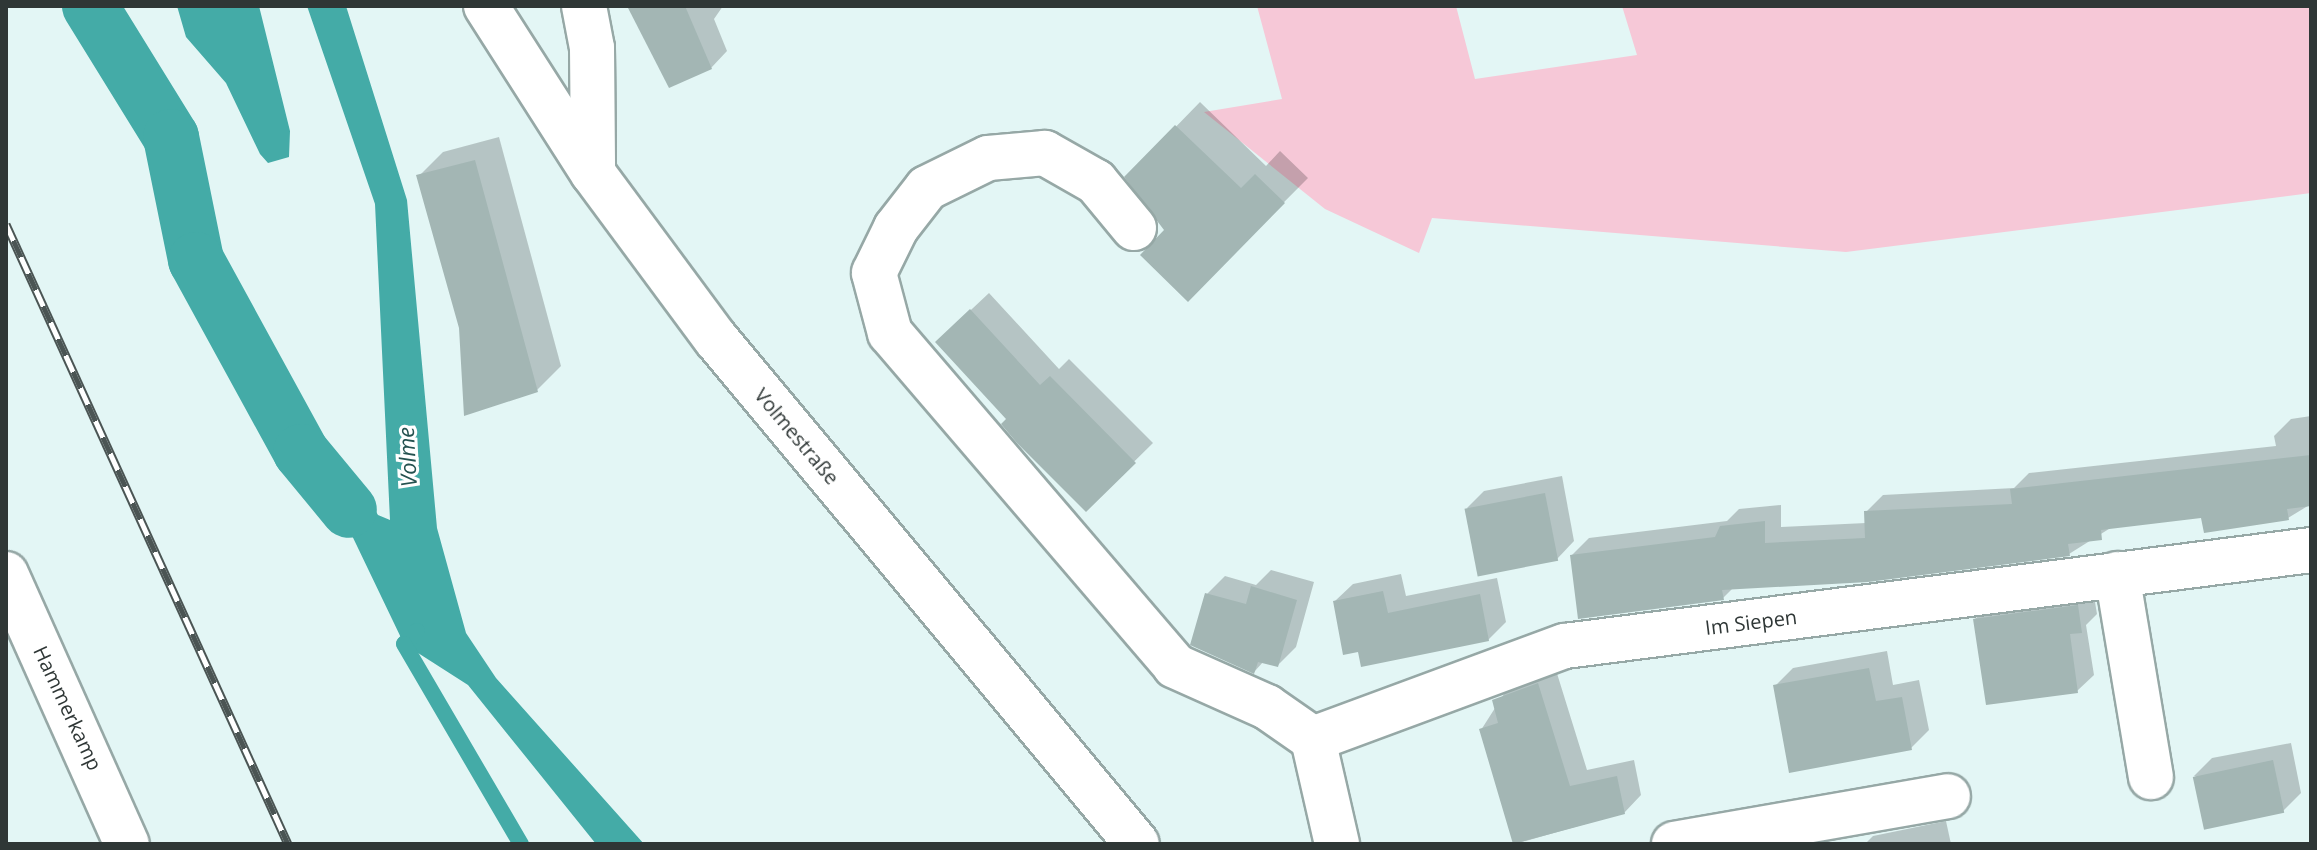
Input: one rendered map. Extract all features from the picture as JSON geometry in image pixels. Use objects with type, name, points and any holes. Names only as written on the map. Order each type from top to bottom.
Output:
[{"type":"street","name":"Volmestraße","points":[[486,6],[593,173],[716,339],[1137,844]]},
{"type":"street","points":[[584,6],[592,48],[593,173]]},
{"type":"street","points":[[1134,228],[1096,182],[1045,153],[988,158],[927,188],[896,228],[874,273],[890,333],[1175,666],[1267,707],[1313,739],[1337,844]]},
{"type":"street","name":"Im Siepen","points":[[1313,739],[1565,646],[2311,550]]},
{"type":"street","name":"Hammerkamp","points":[[6,574],[127,844]]},
{"type":"street","points":[[2117,574],[2151,777]]},
{"type":"street","points":[[1674,844],[1948,796]]},
{"type":"shaded area","points":[[1257,6],[1456,6],[1475,79],[1637,55],[1622,6],[2311,6],[2311,193],[1846,252],[1432,218],[1419,253],[1325,209],[1204,112],[1282,99]]},
{"type":"water","points":[[177,6],[259,6],[290,131],[289,157],[268,163],[260,154],[226,83],[186,37]]},
{"type":"water","name":"Volme","points":[[307,6],[346,6],[407,200],[437,528],[466,633],[496,678],[644,844],[596,844],[468,685],[404,644],[334,498],[301,452],[361,487],[378,515],[390,520],[375,204]]},
{"type":"building","points":[[627,6],[685,6],[712,69],[669,88]]},
{"type":"building","points":[[1175,125],[1241,188],[1255,174],[1285,203],[1188,302],[1140,255],[1164,230],[1124,177]]},
{"type":"building","points":[[475,160],[538,392],[464,416],[459,328],[416,175]]},
{"type":"building","points":[[970,309],[1040,385],[1050,376],[1136,463],[1086,512],[1017,443],[1001,424],[1006,419],[935,342]]},
{"type":"building","points":[[2311,455],[2311,506],[2287,509],[2289,520],[2204,533],[2201,518],[2101,530],[2102,540],[2068,544],[2070,556],[1868,582],[1722,590],[1724,600],[1578,619],[1570,555],[1715,537],[1720,526],[1765,521],[1765,543],[1865,538],[1864,511],[2012,504],[2010,489]]},
{"type":"building","points":[[1545,493],[1558,561],[1478,576],[1465,509]]},
{"type":"building","points":[[1251,586],[1297,600],[1278,667],[1258,662],[1254,674],[1190,645],[1205,593],[1246,604]]},
{"type":"building","points":[[1383,591],[1388,613],[1480,594],[1489,641],[1361,667],[1358,652],[1343,655],[1333,601]]},
{"type":"building","points":[[2078,605],[2082,633],[2070,634],[2078,693],[1986,705],[1973,619]]},
{"type":"building","points":[[1869,668],[1876,701],[1902,697],[1912,750],[1789,773],[1773,685]]},
{"type":"building","points":[[1538,683],[1570,786],[1617,776],[1625,814],[1513,844],[1479,729],[1498,723],[1492,700]]},
{"type":"building","points":[[2273,760],[2284,813],[2204,830],[2193,777]]},
{"type":"waterway","points":[[90,6],[171,137],[196,260],[301,452],[349,510]]},
{"type":"waterway","points":[[417,631],[404,644],[521,844]]},
{"type":"railway","points":[[6,224],[288,844]]}]
